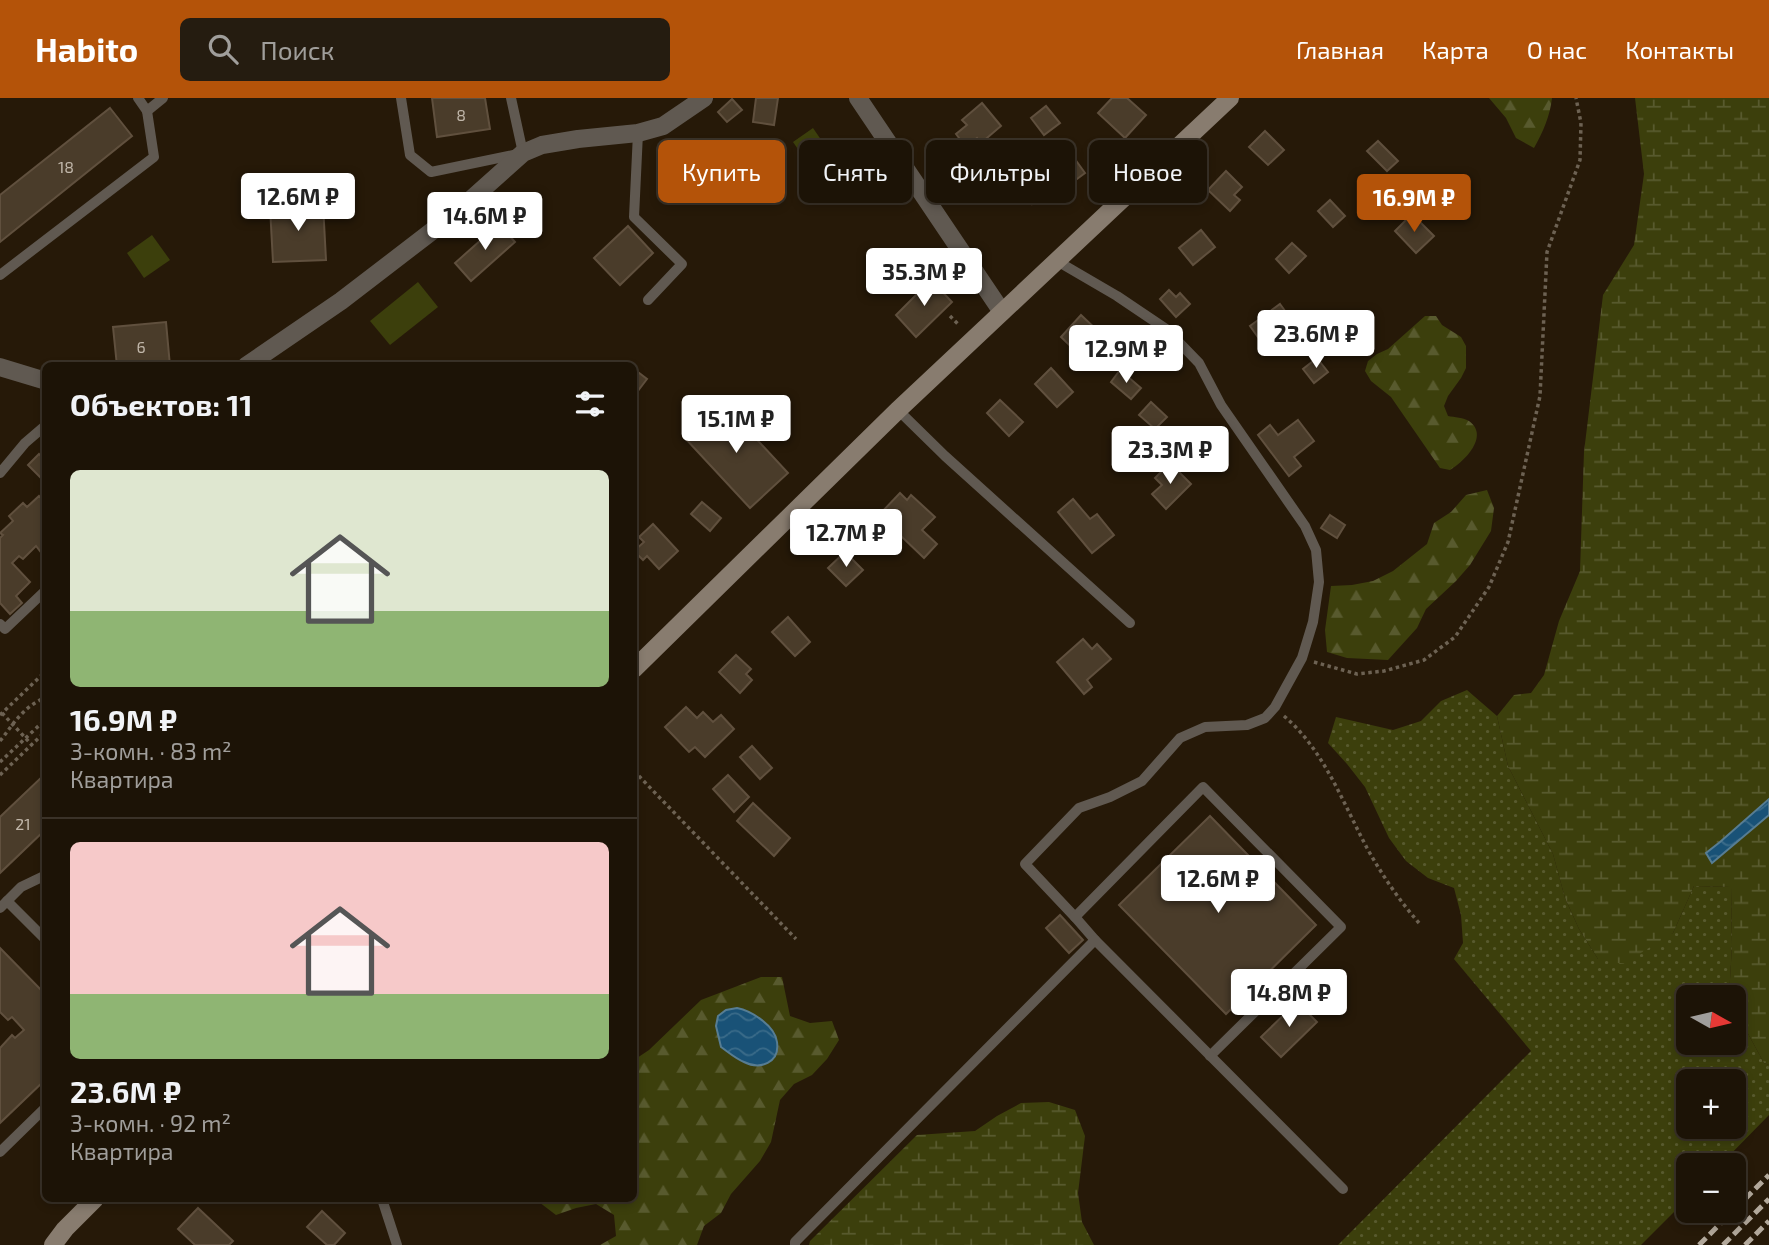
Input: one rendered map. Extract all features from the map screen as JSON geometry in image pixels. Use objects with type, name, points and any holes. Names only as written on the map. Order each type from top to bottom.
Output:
[{"type":"main road","points":[[637,666],[898,410],[1230,98]]},
{"type":"main road","points":[[53,1245],[92,1202]]},
{"type":"street","points":[[252,362],[351,293],[457,212],[523,153],[542,145],[638,133],[663,126],[704,98]]},
{"type":"street","points":[[858,98],[1002,312]]},
{"type":"street","points":[[0,367],[42,380]]},
{"type":"lane","points":[[0,275],[154,157],[147,111],[138,98]]},
{"type":"lane","points":[[147,111],[163,98]]},
{"type":"lane","points":[[401,98],[410,155],[431,172],[523,153],[511,98]]},
{"type":"lane","points":[[638,133],[634,217],[682,264],[648,300]]},
{"type":"lane","points":[[1056,261],[1117,296],[1166,329],[1199,363],[1221,405],[1305,526],[1316,550],[1319,582],[1313,622],[1302,658],[1275,707],[1265,718],[1247,725],[1205,727],[1180,738],[1142,781],[1110,797],[1079,808],[1025,864],[1095,940],[1343,1189]]},
{"type":"lane","points":[[898,410],[1130,623]]},
{"type":"lane","points":[[0,473],[25,443],[42,428]]},
{"type":"lane","points":[[0,624],[5,629],[42,594]]},
{"type":"lane","points":[[1075,917],[1203,787],[1340,927],[1210,1056]]},
{"type":"lane","points":[[42,877],[21,887],[3,904],[42,937]]},
{"type":"lane","points":[[794,1245],[1095,940]]},
{"type":"lane","points":[[0,1152],[42,1111]]},
{"type":"lane","points":[[383,1202],[397,1245]]},
{"type":"path","points":[[1302,658],[1357,674],[1384,671],[1424,660],[1455,637],[1489,587],[1508,542],[1540,396],[1547,252],[1580,160],[1581,123],[1576,98]]},
{"type":"path","points":[[950,316],[959,325]]},
{"type":"path","points":[[32,745],[1,714],[42,675]]},
{"type":"path","points":[[36,680],[42,679]]},
{"type":"path","points":[[0,741],[20,713],[42,698]]},
{"type":"path","points":[[1275,707],[1299,728],[1329,772],[1368,850],[1399,901],[1419,923]]},
{"type":"path","points":[[0,762],[42,723]]},
{"type":"path","points":[[0,775],[42,736]]},
{"type":"path","points":[[637,774],[796,939]]},
{"type":"green space","points":[[1489,98],[1552,98],[1546,124],[1534,148],[1516,138],[1506,118]]},
{"type":"green space","points":[[1635,98],[1769,98],[1769,799],[1706,853],[1712,863],[1769,815],[1769,1065],[1764,1063],[1746,1030],[1746,985],[1730,985],[1731,887],[1694,886],[1673,933],[1623,964],[1598,959],[1579,929],[1565,898],[1553,854],[1508,766],[1497,716],[1514,695],[1531,693],[1544,675],[1559,621],[1580,571],[1584,452],[1603,295],[1634,245],[1644,174]]},
{"type":"green space","points":[[813,128],[821,140],[799,140],[799,151],[793,142]]},
{"type":"green space","points":[[152,235],[170,260],[144,278],[127,253]]},
{"type":"green space","points":[[418,282],[438,307],[390,345],[370,321]]},
{"type":"green space","points":[[1425,316],[1436,316],[1442,325],[1461,337],[1466,346],[1466,368],[1444,406],[1448,416],[1469,421],[1477,434],[1468,455],[1450,470],[1440,468],[1391,397],[1371,381],[1365,371],[1368,361],[1388,349]]},
{"type":"green space","points":[[1487,490],[1494,508],[1491,531],[1470,565],[1426,609],[1417,628],[1388,660],[1347,658],[1327,652],[1325,630],[1331,586],[1373,581],[1393,571],[1427,544],[1434,523],[1451,512],[1466,495]]},
{"type":"green space","points":[[1467,690],[1497,716],[1508,766],[1553,854],[1565,898],[1579,929],[1598,959],[1673,933],[1694,886],[1731,887],[1730,985],[1676,985],[1676,1055],[1746,1055],[1746,1030],[1764,1063],[1769,1065],[1769,1115],[1746,1138],[1746,1069],[1676,1069],[1676,1139],[1745,1139],[1732,1153],[1676,1153],[1676,1210],[1641,1245],[1338,1245],[1531,1051],[1454,959],[1463,943],[1461,915],[1454,888],[1428,878],[1406,861],[1389,838],[1365,787],[1328,743],[1336,717],[1393,730],[1421,721],[1441,701]]},
{"type":"green space","points":[[761,977],[782,977],[790,1016],[810,1023],[832,1021],[839,1040],[827,1059],[812,1075],[794,1084],[780,1100],[771,1142],[760,1161],[731,1194],[721,1213],[704,1226],[697,1245],[600,1245],[616,1236],[614,1215],[596,1204],[556,1215],[539,1202],[637,1202],[637,1058],[649,1050],[701,1000]]},
{"type":"green space","points":[[1049,1102],[1075,1110],[1085,1136],[1078,1193],[1082,1222],[1094,1245],[809,1245],[917,1135],[975,1131],[1021,1103]]},
{"type":"water","points":[[1769,799],[1769,815],[1712,863],[1706,853]]},
{"type":"water","points":[[737,1008],[762,1020],[772,1030],[777,1049],[768,1063],[750,1064],[721,1047],[716,1026],[718,1016],[726,1010]]},
{"type":"building","points":[[432,98],[485,98],[490,129],[437,137]]},
{"type":"building","points":[[756,98],[778,98],[774,125],[753,122]]},
{"type":"building","points":[[1112,98],[1127,98],[1146,115],[1125,138],[1098,113]]},
{"type":"building","points":[[732,99],[742,110],[727,122],[718,112]]},
{"type":"building","points":[[982,103],[1001,126],[985,140],[961,140],[956,134],[967,125],[962,120]]},
{"type":"building","points":[[1046,106],[1060,123],[1044,135],[1031,118]]},
{"type":"building","points":[[110,108],[132,136],[0,242],[0,195]]},
{"type":"building","points":[[1265,131],[1284,150],[1268,165],[1249,147]]},
{"type":"building","points":[[1378,141],[1398,161],[1387,171],[1367,151]]},
{"type":"building","points":[[1075,159],[1085,173],[1075,180]]},
{"type":"building","points":[[1226,171],[1242,187],[1234,195],[1240,200],[1230,211],[1208,190]]},
{"type":"building","points":[[1330,200],[1345,216],[1333,227],[1318,211]]},
{"type":"building","points":[[323,204],[326,260],[273,262],[270,207]]},
{"type":"building","points":[[1412,214],[1434,236],[1416,253],[1395,231]]},
{"type":"building","points":[[499,224],[515,242],[471,281],[455,263]]},
{"type":"building","points":[[628,226],[653,253],[620,285],[594,258]]},
{"type":"building","points":[[1201,230],[1215,247],[1193,265],[1179,248]]},
{"type":"building","points":[[1292,243],[1306,256],[1289,273],[1276,259]]},
{"type":"building","points":[[931,280],[952,302],[916,337],[896,315]]},
{"type":"building","points":[[1169,290],[1176,297],[1180,293],[1190,304],[1176,317],[1160,299]]},
{"type":"building","points":[[1280,304],[1304,337],[1283,353],[1274,340],[1265,347],[1250,326]]},
{"type":"building","points":[[1081,315],[1100,333],[1095,338],[1102,345],[1095,352],[1101,357],[1092,367],[1061,337]]},
{"type":"building","points":[[166,322],[170,362],[117,362],[113,327]]},
{"type":"building","points":[[1317,358],[1328,372],[1314,383],[1303,369]]},
{"type":"building","points":[[1051,368],[1073,392],[1057,407],[1035,384]]},
{"type":"building","points":[[1120,370],[1141,388],[1131,399],[1111,382]]},
{"type":"building","points":[[637,371],[647,379],[637,392]]},
{"type":"building","points":[[1000,400],[1023,422],[1009,436],[987,413]]},
{"type":"building","points":[[722,402],[788,473],[750,508],[684,437]]},
{"type":"building","points":[[1151,402],[1167,417],[1155,429],[1139,415]]},
{"type":"building","points":[[1298,420],[1314,441],[1294,457],[1301,466],[1289,476],[1258,435],[1270,425],[1278,435]]},
{"type":"building","points":[[39,454],[42,457],[42,479],[28,465]]},
{"type":"building","points":[[1170,463],[1191,484],[1166,509],[1152,494],[1162,485],[1155,478]]},
{"type":"building","points":[[900,493],[907,500],[911,495],[935,517],[922,530],[937,544],[924,558],[879,515]]},
{"type":"building","points":[[39,496],[42,499],[42,549],[40,551],[36,546],[23,559],[19,556],[12,563],[30,582],[16,596],[22,603],[10,614],[0,603],[0,538],[3,535],[0,533],[13,521],[9,516],[23,503],[27,507]]},
{"type":"building","points":[[1073,499],[1090,519],[1097,514],[1114,535],[1092,553],[1058,512]]},
{"type":"building","points":[[702,502],[721,518],[710,531],[691,514]]},
{"type":"building","points":[[1330,515],[1345,525],[1337,538],[1321,528]]},
{"type":"building","points":[[653,524],[678,551],[659,569],[647,556],[643,560],[637,554],[637,548],[644,542],[639,537]]},
{"type":"building","points":[[845,552],[863,570],[846,586],[828,568]]},
{"type":"building","points":[[788,617],[810,642],[795,656],[772,632]]},
{"type":"building","points":[[1083,639],[1092,649],[1097,644],[1111,659],[1087,680],[1092,687],[1084,694],[1057,662]]},
{"type":"building","points":[[736,655],[751,669],[746,674],[752,680],[740,693],[719,672]]},
{"type":"building","points":[[686,707],[697,718],[703,712],[713,722],[721,715],[734,729],[705,757],[695,747],[689,752],[665,727]]},
{"type":"building","points":[[752,746],[772,768],[760,779],[740,757]]},
{"type":"building","points":[[728,775],[749,797],[734,812],[713,789]]},
{"type":"building","points":[[42,777],[42,833],[0,873],[0,817]]},
{"type":"building","points":[[753,803],[790,838],[774,856],[737,821]]},
{"type":"building","points":[[1210,816],[1316,925],[1226,1014],[1119,905]]},
{"type":"building","points":[[1060,915],[1083,940],[1069,953],[1046,928]]},
{"type":"building","points":[[0,948],[42,991],[42,1083],[0,1123],[0,1048],[12,1035],[15,1038],[24,1030],[12,1017],[8,1020],[0,1012]]},
{"type":"building","points":[[1297,1002],[1317,1022],[1281,1057],[1261,1037]]},
{"type":"building","points":[[198,1208],[233,1241],[229,1245],[195,1245],[178,1229]]},
{"type":"building","points":[[322,1211],[345,1233],[334,1245],[327,1245],[307,1227]]},
{"type":"railway","points":[[1746,1198],[1769,1175]]},
{"type":"railway","points":[[1723,1245],[1769,1199]]},
{"type":"railway","points":[[1745,1245],[1769,1221]]},
{"type":"railway","points":[[1699,1245],[1721,1223]]}]
